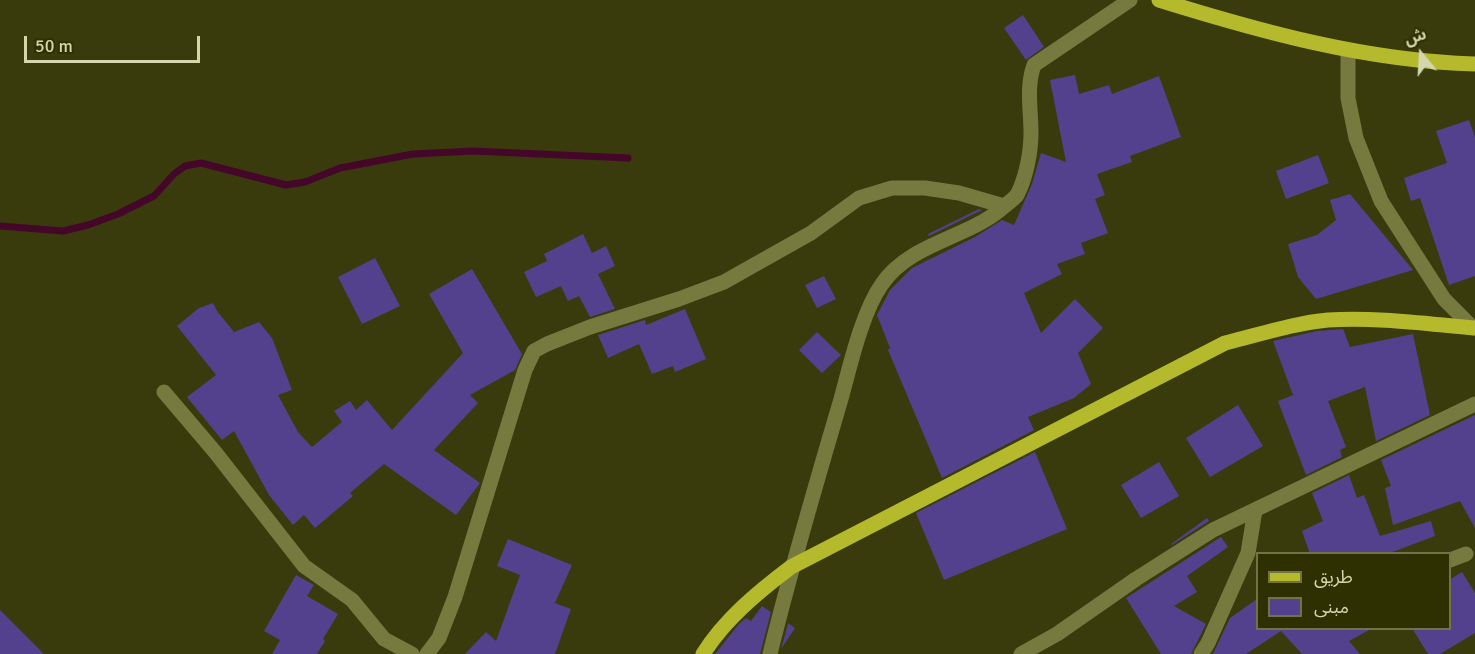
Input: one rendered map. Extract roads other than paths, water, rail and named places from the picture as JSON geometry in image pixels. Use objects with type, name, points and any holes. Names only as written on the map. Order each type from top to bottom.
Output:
[{"type":"main road","points":[[1159,0],[1250,28],[1367,55],[1475,64]]},
{"type":"main road","points":[[703,654],[712,639],[754,595],[791,567],[1225,343],[1327,320],[1474,328]]},
{"type":"street","points":[[770,654],[791,567],[862,325],[880,285],[896,267],[917,254],[967,231],[1016,196],[1026,168],[1032,136],[1029,79],[1034,65],[1130,0]]},
{"type":"street","points":[[1348,50],[1348,98],[1356,138],[1382,201],[1444,299],[1474,328]]},
{"type":"street","points":[[427,654],[439,639],[455,597],[522,381],[534,351],[590,327],[680,299],[724,282],[811,233],[859,198],[892,188],[925,188],[959,193],[1004,206]]},
{"type":"street","points":[[165,392],[304,566],[352,600],[384,639],[412,654]]},
{"type":"street","points":[[1021,654],[1057,634],[1136,579],[1213,530],[1475,404]]},
{"type":"street","points":[[1201,654],[1253,556],[1256,510]]},
{"type":"street","points":[[1451,559],[1466,554]]},
{"type":"waterway","points":[[0,226],[63,231],[88,225],[118,214],[154,196],[174,174],[185,166],[201,163],[286,185],[305,182],[340,168],[413,154],[473,151],[628,158]]}]
